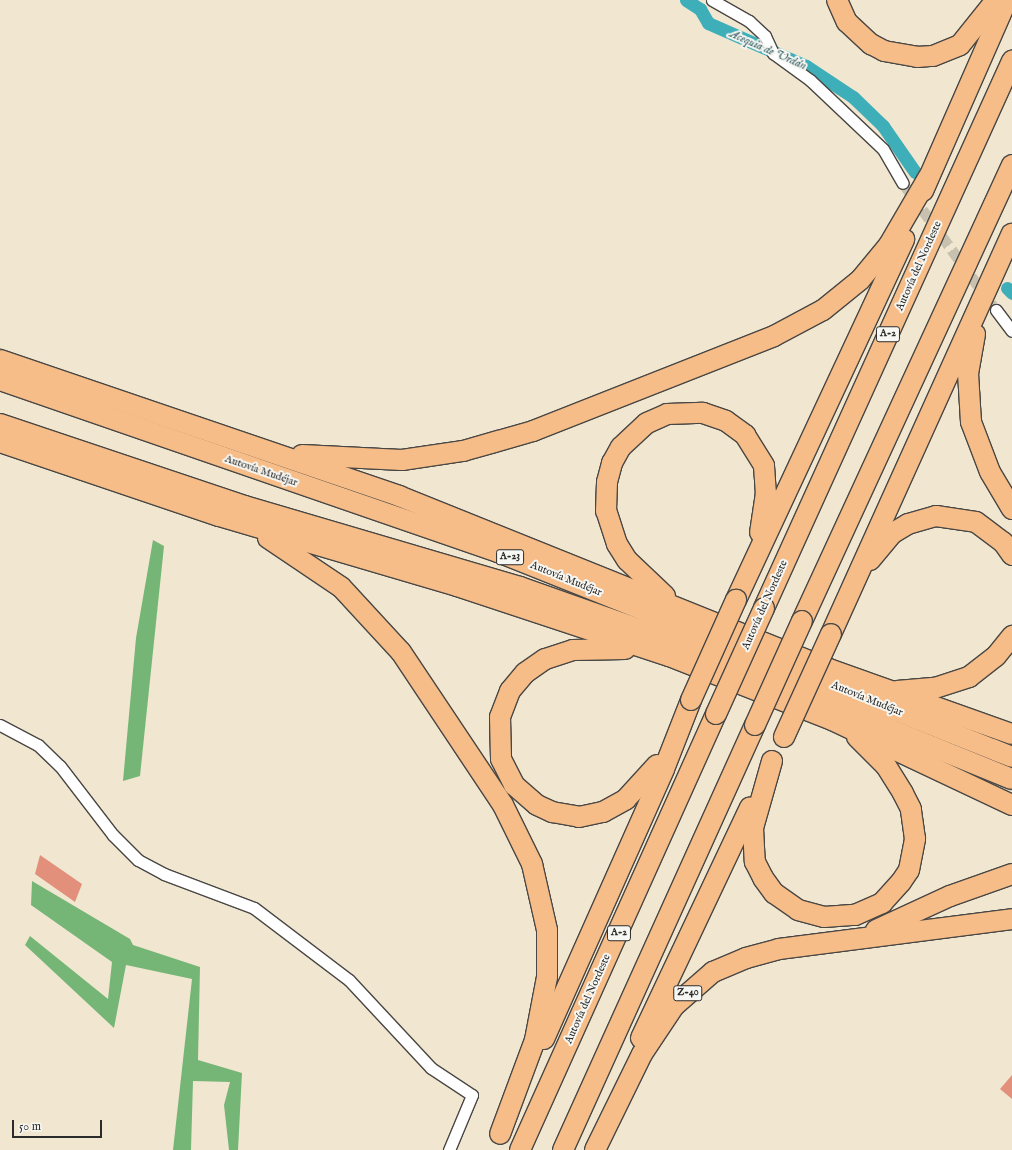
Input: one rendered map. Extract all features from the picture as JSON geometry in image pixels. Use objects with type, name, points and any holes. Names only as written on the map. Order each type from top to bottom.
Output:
[{"type":"highway","points":[[837,0],[847,22],[871,44],[890,53],[917,57],[933,56],[960,45],[996,0]]},
{"type":"highway","points":[[496,1142],[664,769],[670,747],[739,592],[834,391],[1007,0]]},
{"type":"highway","name":"Autovía del Nordeste","points":[[520,1150],[1012,61]]},
{"type":"highway","points":[[563,1150],[802,621],[1012,165]]},
{"type":"highway","points":[[270,451],[372,460],[463,451],[533,431],[774,336],[823,310],[860,280],[889,245],[928,178]]},
{"type":"highway","points":[[588,1150],[784,736],[1012,234]]},
{"type":"highway","points":[[999,263],[971,349],[968,396],[978,444],[1012,509]]},
{"type":"highway","points":[[0,360],[270,451],[447,514],[888,691],[1012,734]]},
{"type":"highway","name":"Autovía Mudéjar","points":[[0,380],[498,552],[1012,757]]},
{"type":"highway","points":[[681,608],[650,584],[627,560],[617,544],[606,511],[607,482],[620,447],[638,429],[667,414],[697,412],[726,421],[745,435],[759,454],[766,480],[765,509],[739,592]]},
{"type":"highway","name":"Autovía Mudéjar","points":[[0,424],[245,506],[520,587],[681,644],[1012,779]]},
{"type":"highway","points":[[0,442],[219,516],[457,586],[669,656],[832,720],[1012,805]]},
{"type":"highway","points":[[219,516],[269,538],[314,566],[376,622],[401,652],[503,805],[520,835],[540,890],[547,930],[547,977],[535,1040],[496,1142]]},
{"type":"highway","points":[[850,588],[893,534],[921,519],[951,517],[976,522],[1003,542],[1012,555]]},
{"type":"highway","points":[[888,691],[935,688],[969,677],[996,656],[1012,636]]},
{"type":"highway","points":[[669,656],[596,648],[573,650],[545,659],[525,673],[510,691],[500,717],[498,745],[506,772],[524,796],[552,812],[579,817],[603,812],[637,791],[670,747]]},
{"type":"highway","points":[[772,761],[756,812],[753,847],[755,862],[774,893],[798,910],[824,917],[856,915],[882,903],[909,870],[915,839],[911,809],[894,777],[875,753],[832,720]]},
{"type":"highway","name":"Z-40","points":[[595,1150],[642,1054],[674,1006],[698,982],[746,958],[859,937],[950,896],[1012,874]]},
{"type":"highway","points":[[859,937],[1012,919]]},
{"type":"street","points":[[712,0],[749,22],[765,36],[773,53],[810,80],[883,148],[903,183]]},
{"type":"street","points":[[996,310],[1012,331]]},
{"type":"street","points":[[0,725],[38,745],[60,766],[113,835],[138,860],[254,908],[349,980],[431,1068],[472,1095],[449,1150]]},
{"type":"green space","points":[[153,540],[164,546],[140,776],[123,781],[136,638]]},
{"type":"green space","points":[[32,881],[130,939],[133,945],[200,967],[198,1060],[242,1073],[238,1150],[229,1150],[224,1105],[230,1082],[193,1081],[191,1150],[173,1150],[192,979],[126,965],[114,1028],[25,945],[30,936],[108,999],[112,962],[31,905]]},
{"type":"building","points":[[40,855],[82,884],[75,902],[35,874]]},
{"type":"building","points":[[1012,1075],[1012,1099],[1000,1089]]},
{"type":"waterway","name":"Acequia de Urdán","points":[[686,0],[700,9],[708,23],[806,66],[853,97],[883,126],[915,172]]},
{"type":"waterway","name":"Acequia de Urdán","points":[[1007,288],[1012,293]]},
{"type":"tunnel","points":[[903,183],[996,310]]}]
